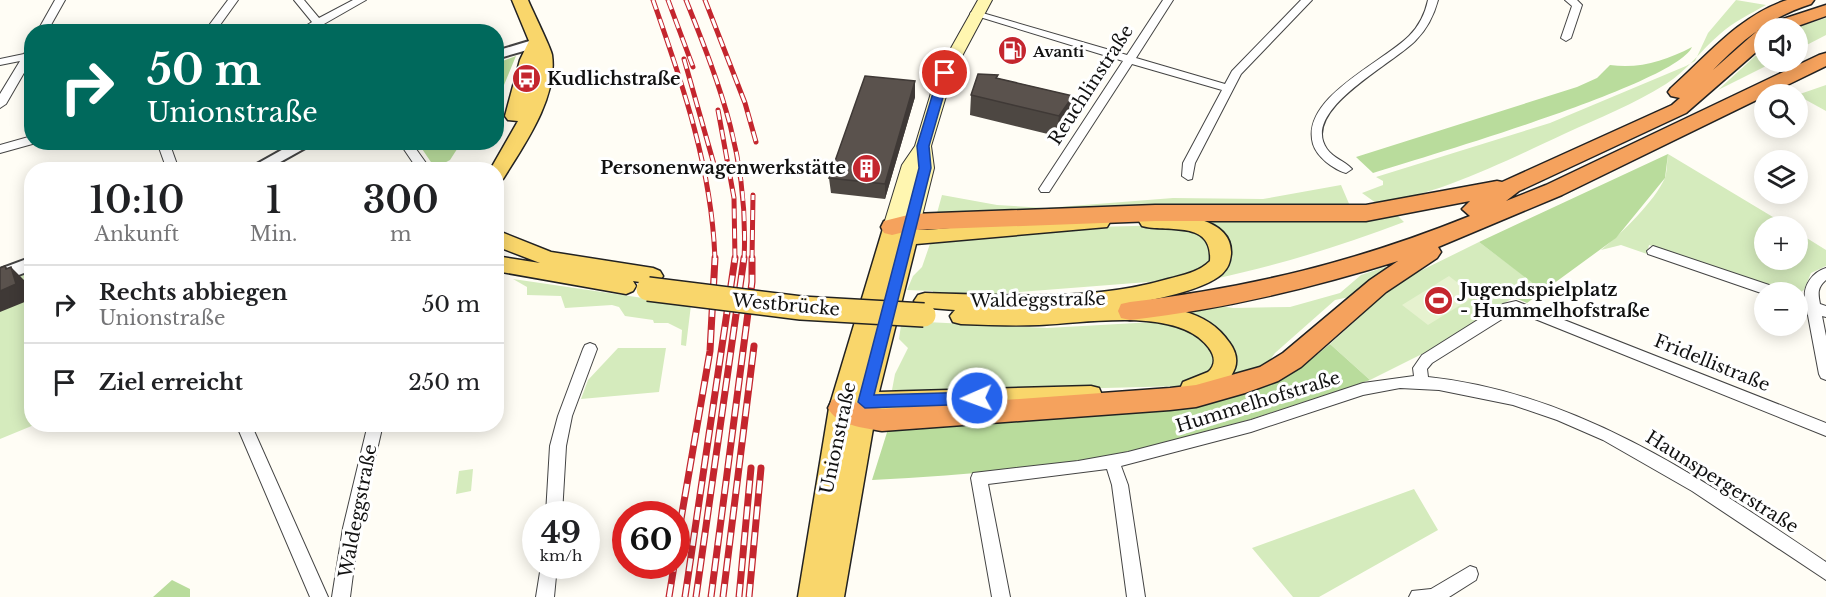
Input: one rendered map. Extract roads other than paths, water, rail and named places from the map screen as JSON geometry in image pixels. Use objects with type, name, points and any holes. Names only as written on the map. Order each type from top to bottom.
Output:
[{"type":"highway","points":[[1662,117],[1666,102],[1740,30],[1771,12],[1805,0]]},
{"type":"highway","points":[[1804,18],[1826,10]]},
{"type":"highway","points":[[1151,294],[1249,279],[1346,254],[1432,225],[1493,200],[1511,186],[1662,117],[1696,96],[1754,44]]},
{"type":"highway","points":[[1662,117],[1688,114],[1826,47]]},
{"type":"highway","points":[[1777,84],[1826,59]]},
{"type":"highway","points":[[1790,84],[1826,73]]},
{"type":"highway","points":[[1130,311],[1188,304],[1313,279],[1371,262],[1477,223],[1554,190],[1754,95]]},
{"type":"highway","points":[[904,228],[1155,213],[1366,213],[1511,186]]},
{"type":"highway","points":[[856,409],[882,420],[1170,399],[1196,396],[1245,383],[1269,374],[1292,360],[1378,286],[1477,223]]},
{"type":"main road","points":[[503,162],[532,109],[540,88],[544,53],[536,43],[534,31],[520,0]]},
{"type":"main road","name":"Unionstraße","points":[[811,597],[856,409],[885,316],[904,228],[911,165],[923,146],[945,73],[975,14],[985,0]]},
{"type":"main road","points":[[504,135],[518,109],[529,53],[536,43]]},
{"type":"main road","name":"Waldeggstraße","points":[[904,228],[927,237],[1048,226],[1161,220],[1192,224],[1213,236],[1221,252],[1216,268],[1205,276],[1151,294],[925,308]]},
{"type":"main road","points":[[507,249],[562,260],[650,283]]},
{"type":"main road","points":[[504,264],[650,283]]},
{"type":"main road","name":"Westbrücke","points":[[650,283],[801,308],[925,308]]},
{"type":"main road","name":"Waldeggstraße","points":[[856,409],[1161,393],[1202,387],[1221,374],[1225,364],[1219,342],[1208,331],[1180,319],[1130,311],[1035,317],[925,308]]},
{"type":"main road","name":"Unionstraße","points":[[831,597],[856,409]]},
{"type":"street","points":[[46,24],[60,0]]},
{"type":"street","points":[[215,24],[233,0]]},
{"type":"street","points":[[299,0],[318,23],[361,0]]},
{"type":"street","name":"Reuchlinstraße","points":[[1045,189],[1128,58],[1168,0]]},
{"type":"street","points":[[1188,176],[1189,163],[1227,88],[1246,61],[1307,0]]},
{"type":"street","points":[[1346,169],[1319,148],[1316,132],[1320,119],[1342,91],[1412,39],[1427,19],[1433,0]]},
{"type":"street","points":[[1566,38],[1577,9],[1570,0]]},
{"type":"street","points":[[975,14],[1227,88]]},
{"type":"street","points":[[504,53],[536,43]]},
{"type":"street","points":[[0,62],[24,55]]},
{"type":"street","points":[[0,104],[24,63]]},
{"type":"street","points":[[0,149],[24,142]]},
{"type":"street","points":[[268,162],[293,150]]},
{"type":"street","points":[[1653,251],[1754,286]]},
{"type":"street","points":[[0,276],[24,266]]},
{"type":"street","points":[[1826,273],[1812,288],[1819,309],[1826,374]]},
{"type":"street","name":"Fridellistraße","points":[[1422,382],[1420,368],[1427,359],[1508,308],[1516,306],[1826,430]]},
{"type":"street","points":[[555,501],[558,446],[565,416],[590,349]]},
{"type":"street","name":"Hummelhofstraße","points":[[1000,597],[979,478],[1112,462],[1255,425],[1374,387],[1422,382]]},
{"type":"street","name":"Haunspergerstraße","points":[[1422,382],[1477,390],[1517,400],[1601,433],[1683,476],[1826,572]]},
{"type":"street","points":[[247,432],[319,597]]},
{"type":"street","name":"Waldeggstraße","points":[[341,597],[351,528],[374,432]]},
{"type":"street","points":[[1112,462],[1120,485],[1136,597]]},
{"type":"street","points":[[1419,597],[1433,597],[1470,574]]},
{"type":"street","points":[[545,597],[547,579]]},
{"type":"railway","points":[[653,0],[685,96],[702,160],[713,226],[715,259]]},
{"type":"railway","points":[[668,0],[693,67]]},
{"type":"railway","points":[[686,0],[711,65],[730,126],[742,190],[744,258]]},
{"type":"railway","points":[[705,0],[745,103],[756,142]]},
{"type":"railway","points":[[684,59],[715,168]]},
{"type":"railway","points":[[718,110],[734,198],[735,258]]},
{"type":"railway","points":[[752,260],[753,195]]},
{"type":"railway","points":[[685,597],[735,258]]},
{"type":"railway","points":[[696,597],[744,258]]},
{"type":"railway","points":[[684,501],[710,351],[715,259]]},
{"type":"railway","points":[[711,597],[752,282],[752,260]]},
{"type":"railway","points":[[723,597],[754,346]]},
{"type":"railway","points":[[739,597],[751,468]]},
{"type":"railway","points":[[749,597],[761,468]]},
{"type":"railway","points":[[669,597],[672,579]]},
{"type":"place","name":"Avanti","points":[[1012,51]]},
{"type":"place","name":"Kudlichstraße","points":[[526,79]]},
{"type":"place","name":"Personenwagenwerkstätte","points":[[867,168]]},
{"type":"place","name":"Jugendspielplatz - Hummelhofstraße","points":[[1439,300]]}]
